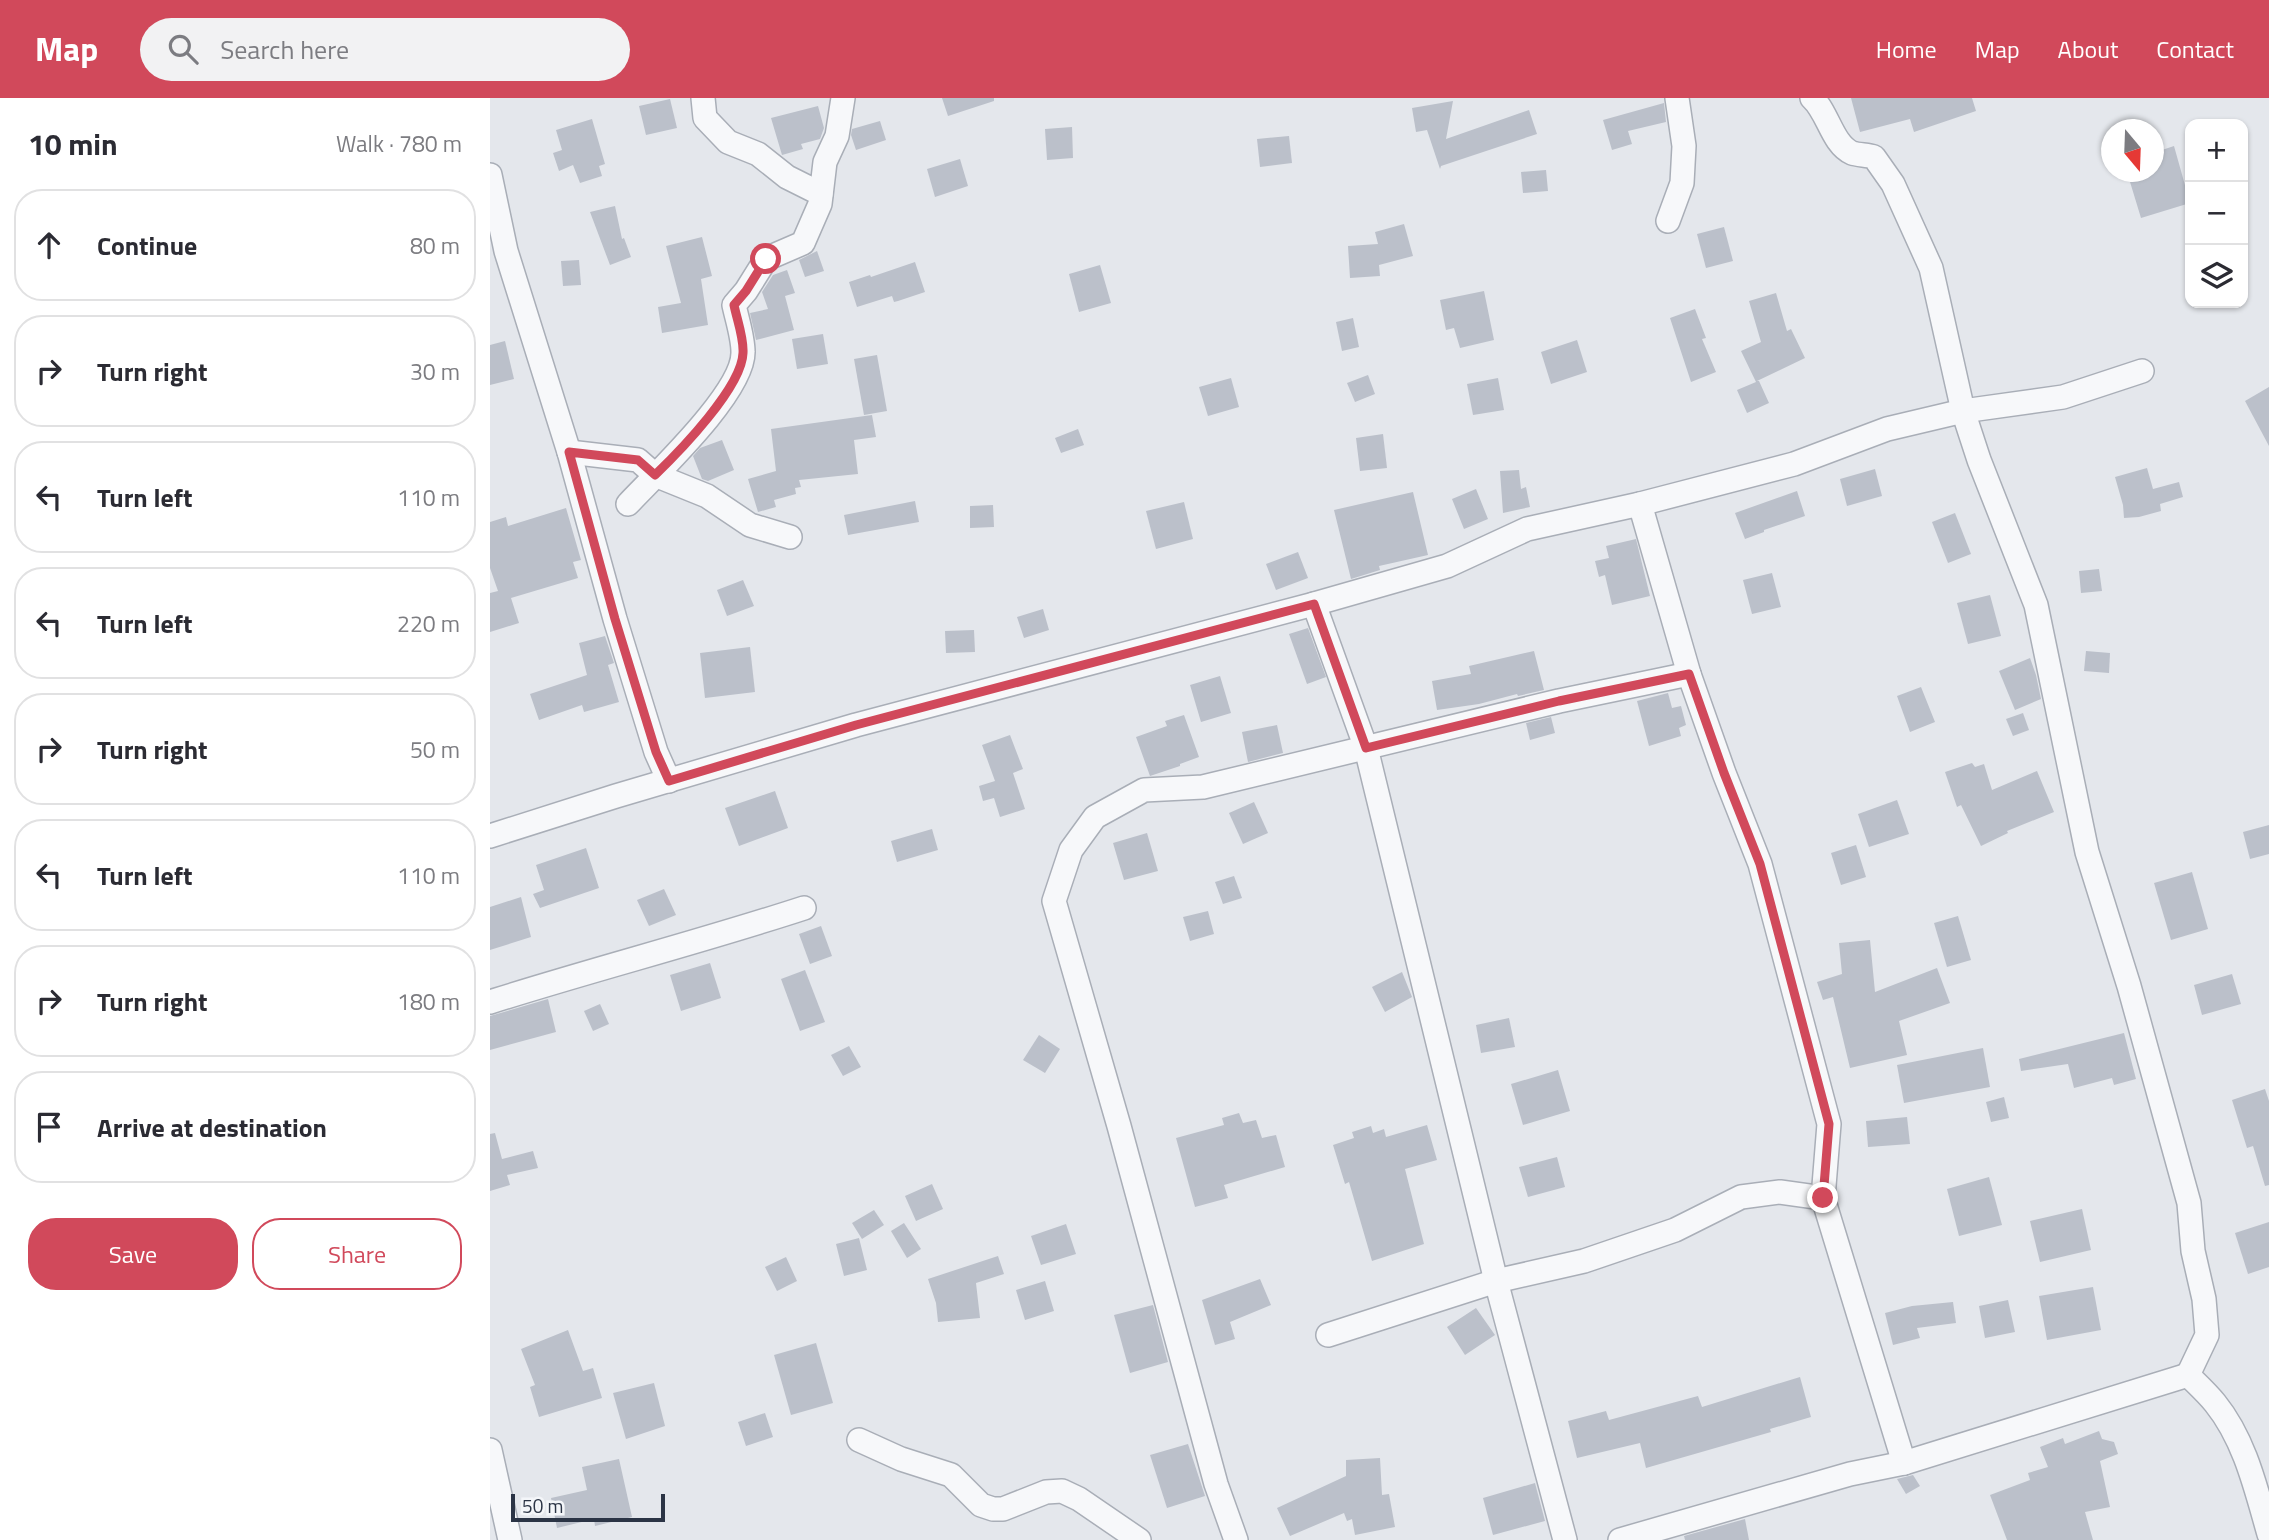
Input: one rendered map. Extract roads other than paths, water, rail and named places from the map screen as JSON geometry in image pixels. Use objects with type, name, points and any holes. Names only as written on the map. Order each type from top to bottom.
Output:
[{"type":"street","points":[[703,98],[705,118],[728,142],[758,154],[787,177],[821,194]]},
{"type":"street","points":[[628,504],[697,431],[724,396],[740,368],[743,352],[734,305],[766,259],[803,243],[820,204],[825,162],[837,136],[843,98]]},
{"type":"street","points":[[1668,221],[1682,183],[1684,146],[1677,98]]},
{"type":"street","points":[[1620,1540],[1850,1474],[1904,1463],[2189,1375],[2207,1335],[2204,1299],[2193,1251],[2189,1203],[2129,986],[2088,852],[2036,605],[1979,460],[1963,411],[1931,268],[1893,184],[1874,157],[1851,153],[1837,139],[1819,104],[1812,98]]},
{"type":"street","points":[[490,175],[506,251],[569,452],[615,619],[656,752],[669,781]]},
{"type":"street","points":[[490,836],[856,725],[1314,604],[1447,566],[1527,528],[1640,504],[1794,464],[1887,429],[1963,411],[2063,397],[2142,372]]},
{"type":"street","points":[[569,452],[638,460],[655,475],[707,496],[750,525],[790,537]]},
{"type":"street","points":[[1640,504],[1689,674],[1760,864],[1829,1124],[1823,1198],[1904,1463]]},
{"type":"street","points":[[1314,604],[1366,748],[1496,1281],[1565,1540]]},
{"type":"street","points":[[1236,1540],[1216,1484],[1119,1126],[1054,901],[1071,850],[1095,817],[1144,790],[1203,787],[1559,701],[1689,674]]},
{"type":"street","points":[[490,1002],[804,908]]},
{"type":"street","points":[[1328,1335],[1496,1281],[1584,1261],[1650,1239],[1675,1230],[1741,1197],[1780,1192],[1823,1198]]},
{"type":"street","points":[[2189,1375],[2216,1405],[2232,1430],[2251,1471],[2269,1534]]},
{"type":"street","points":[[859,1440],[901,1460],[951,1475],[981,1505],[993,1509],[1003,1509],[1046,1492],[1062,1491],[1079,1499],[1139,1540]]},
{"type":"street","points":[[490,1450],[510,1540]]}]
